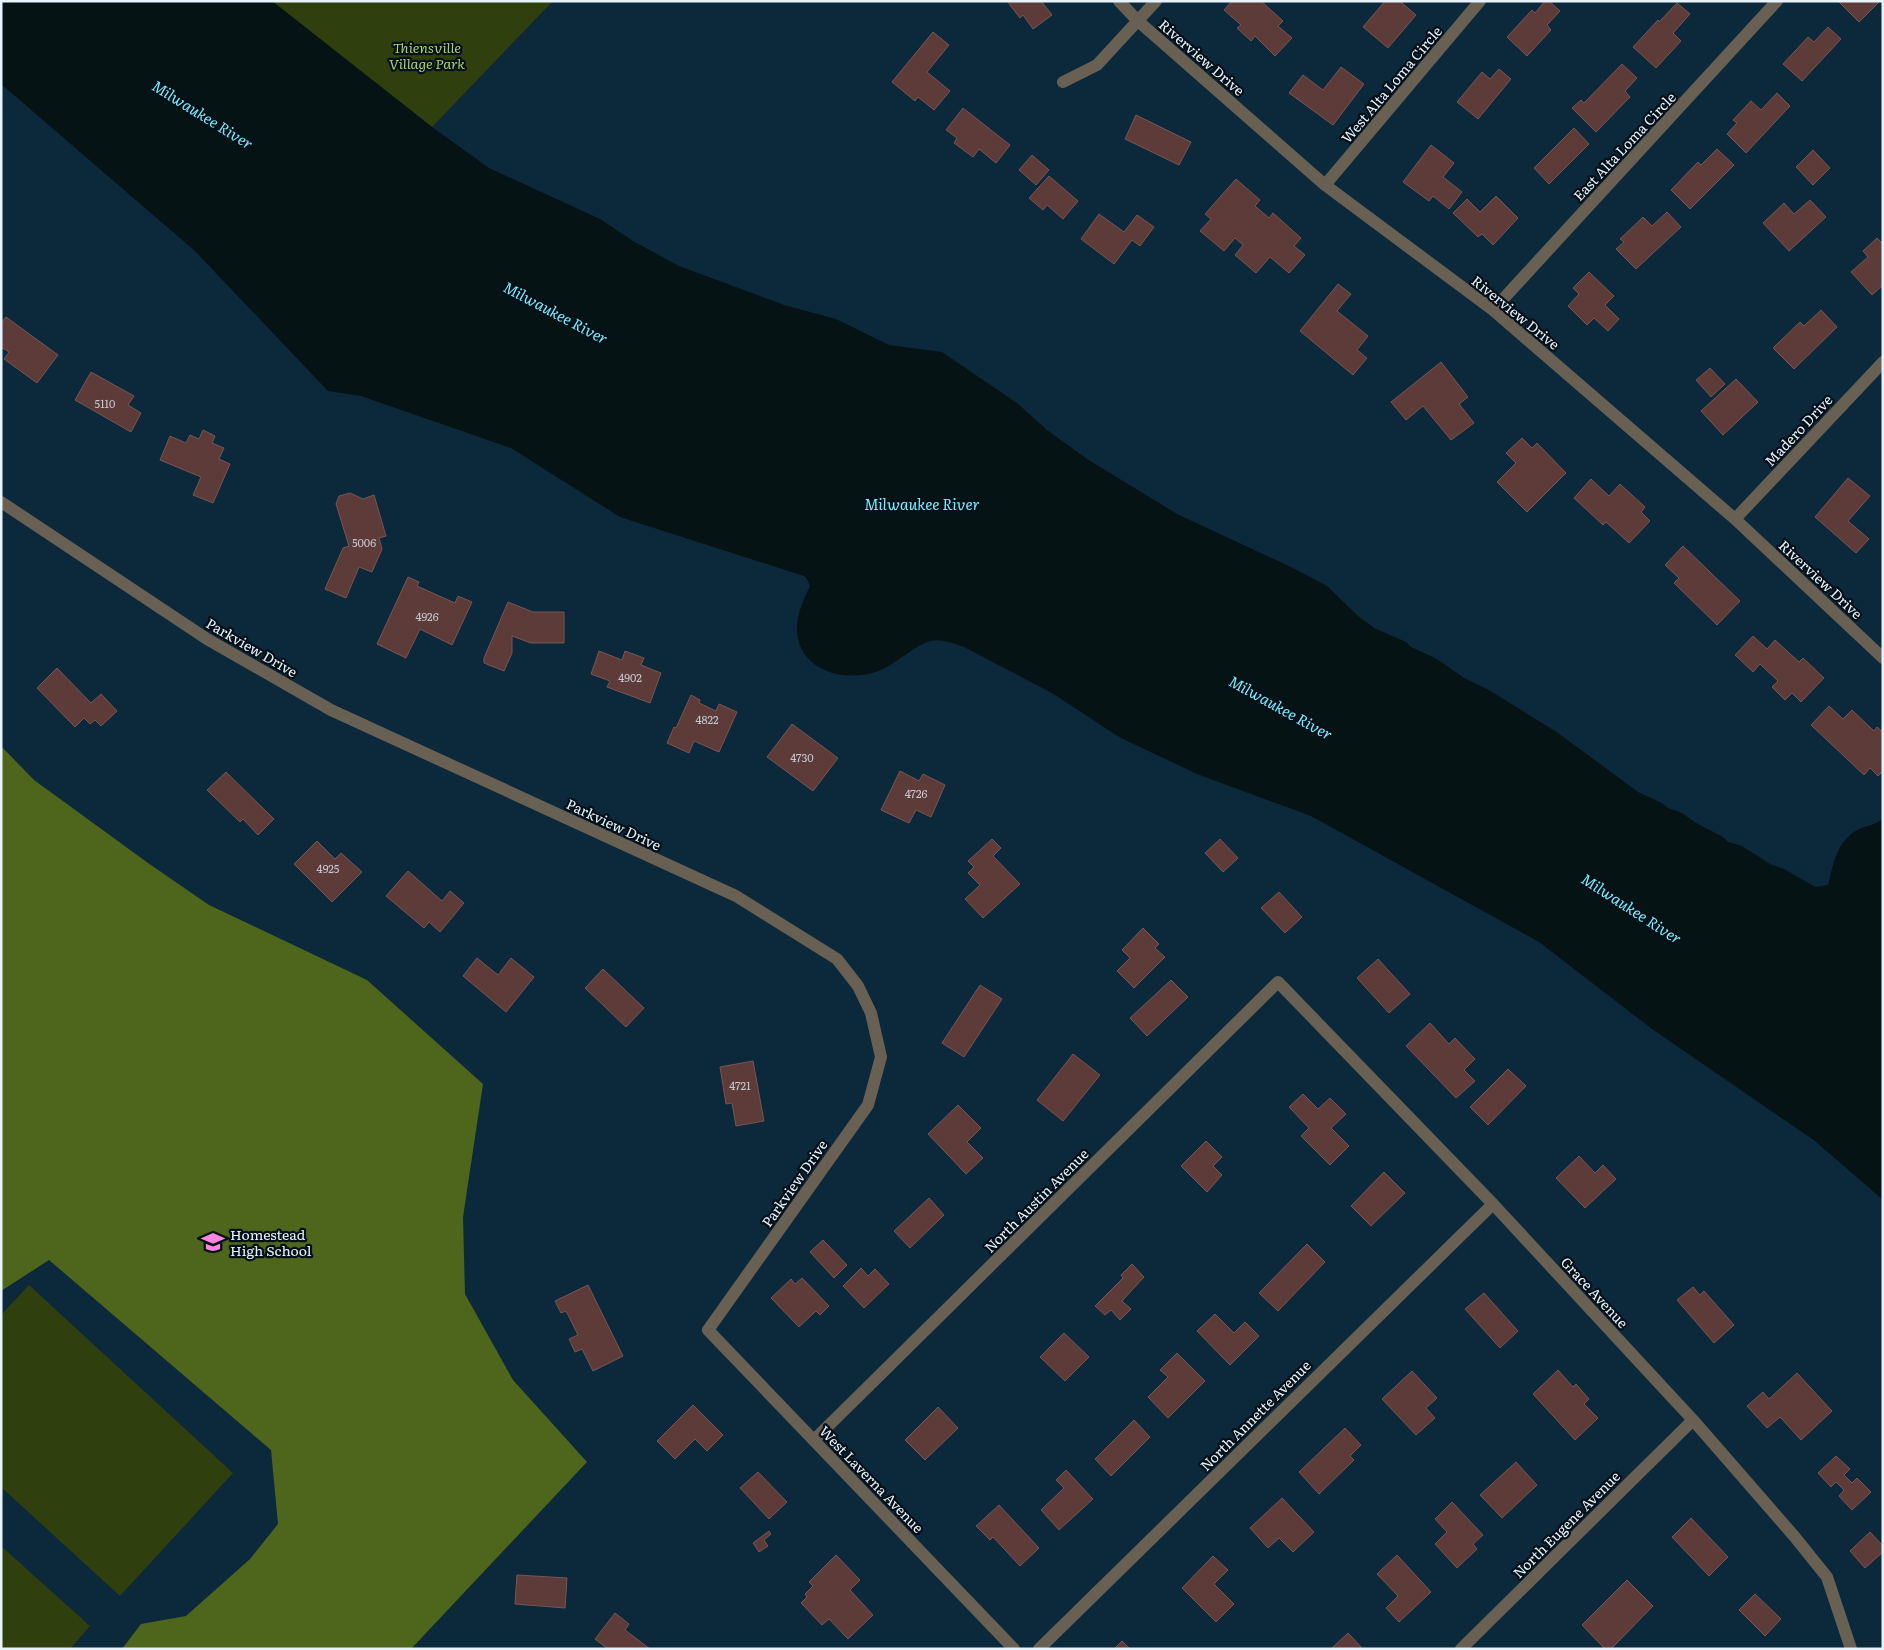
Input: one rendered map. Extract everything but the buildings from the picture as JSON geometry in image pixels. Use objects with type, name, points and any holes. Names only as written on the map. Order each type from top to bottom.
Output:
[{"type":"street","name":"Riverview Drive","points":[[1119,1],[1138,21],[1325,185],[1493,310],[1735,518],[1883,658]]},
{"type":"street","points":[[1063,82],[1097,65],[1156,1]]},
{"type":"street","name":"West Alta Loma Circle","points":[[1325,185],[1480,1]]},
{"type":"street","name":"East Alta Loma Circle","points":[[1493,310],[1777,1]]},
{"type":"street","name":"Madero Drive","points":[[1735,518],[1883,362]]},
{"type":"street","name":"Parkview Drive","points":[[1,502],[207,639],[331,710],[736,896],[837,960],[858,986],[871,1013],[881,1056],[868,1105],[708,1330]]},
{"type":"street","name":"Grace Avenue","points":[[1278,982],[1492,1204],[1693,1420],[1794,1536],[1826,1577],[1851,1649]]},
{"type":"street","name":"North Austin Avenue","points":[[814,1440],[1278,982]]},
{"type":"street","name":"North Annette Avenue","points":[[1040,1649],[1492,1204]]},
{"type":"street","name":"West Laverna Avenue","points":[[708,1330],[1014,1649]]},
{"type":"street","name":"North Eugene Avenue","points":[[1460,1649],[1693,1420]]},
{"type":"green space","name":"Thiensville Village Park","points":[[272,1],[553,1],[432,127]]},
{"type":"green space","name":"Homestead High School","points":[[1,746],[34,780],[209,905],[367,980],[483,1084],[463,1217],[465,1294],[513,1380],[587,1462],[411,1649],[122,1649],[141,1624],[186,1616],[250,1559],[278,1524],[271,1450],[49,1260],[1,1291]]},
{"type":"green space","points":[[29,1285],[233,1473],[120,1596],[1,1487],[1,1315]]},
{"type":"green space","points":[[1,1546],[90,1626],[70,1649],[1,1649]]},
{"type":"water","name":"Milwaukee River","points":[[1,1],[272,1],[432,127],[489,168],[600,219],[633,241],[679,266],[784,305],[836,319],[889,345],[942,352],[1017,403],[1047,430],[1087,459],[1177,514],[1291,567],[1327,586],[1358,616],[1374,628],[1406,642],[1411,647],[1437,659],[1464,678],[1489,690],[1558,733],[1638,792],[1662,803],[1668,808],[1682,813],[1696,823],[1723,837],[1728,842],[1742,846],[1770,864],[1784,869],[1815,887],[1828,885],[1840,847],[1850,835],[1883,819],[1883,1200],[1815,1141],[1652,1029],[1539,942],[1311,816],[1197,774],[1119,737],[1052,693],[964,647],[952,643],[935,640],[925,643],[891,665],[871,673],[856,676],[841,675],[827,671],[815,664],[805,654],[799,642],[797,626],[799,615],[810,586],[804,576],[620,517],[511,448],[361,396],[328,391],[195,251],[1,84]]},
{"type":"place","name":"Homestead High School","points":[[213,1242]]}]
